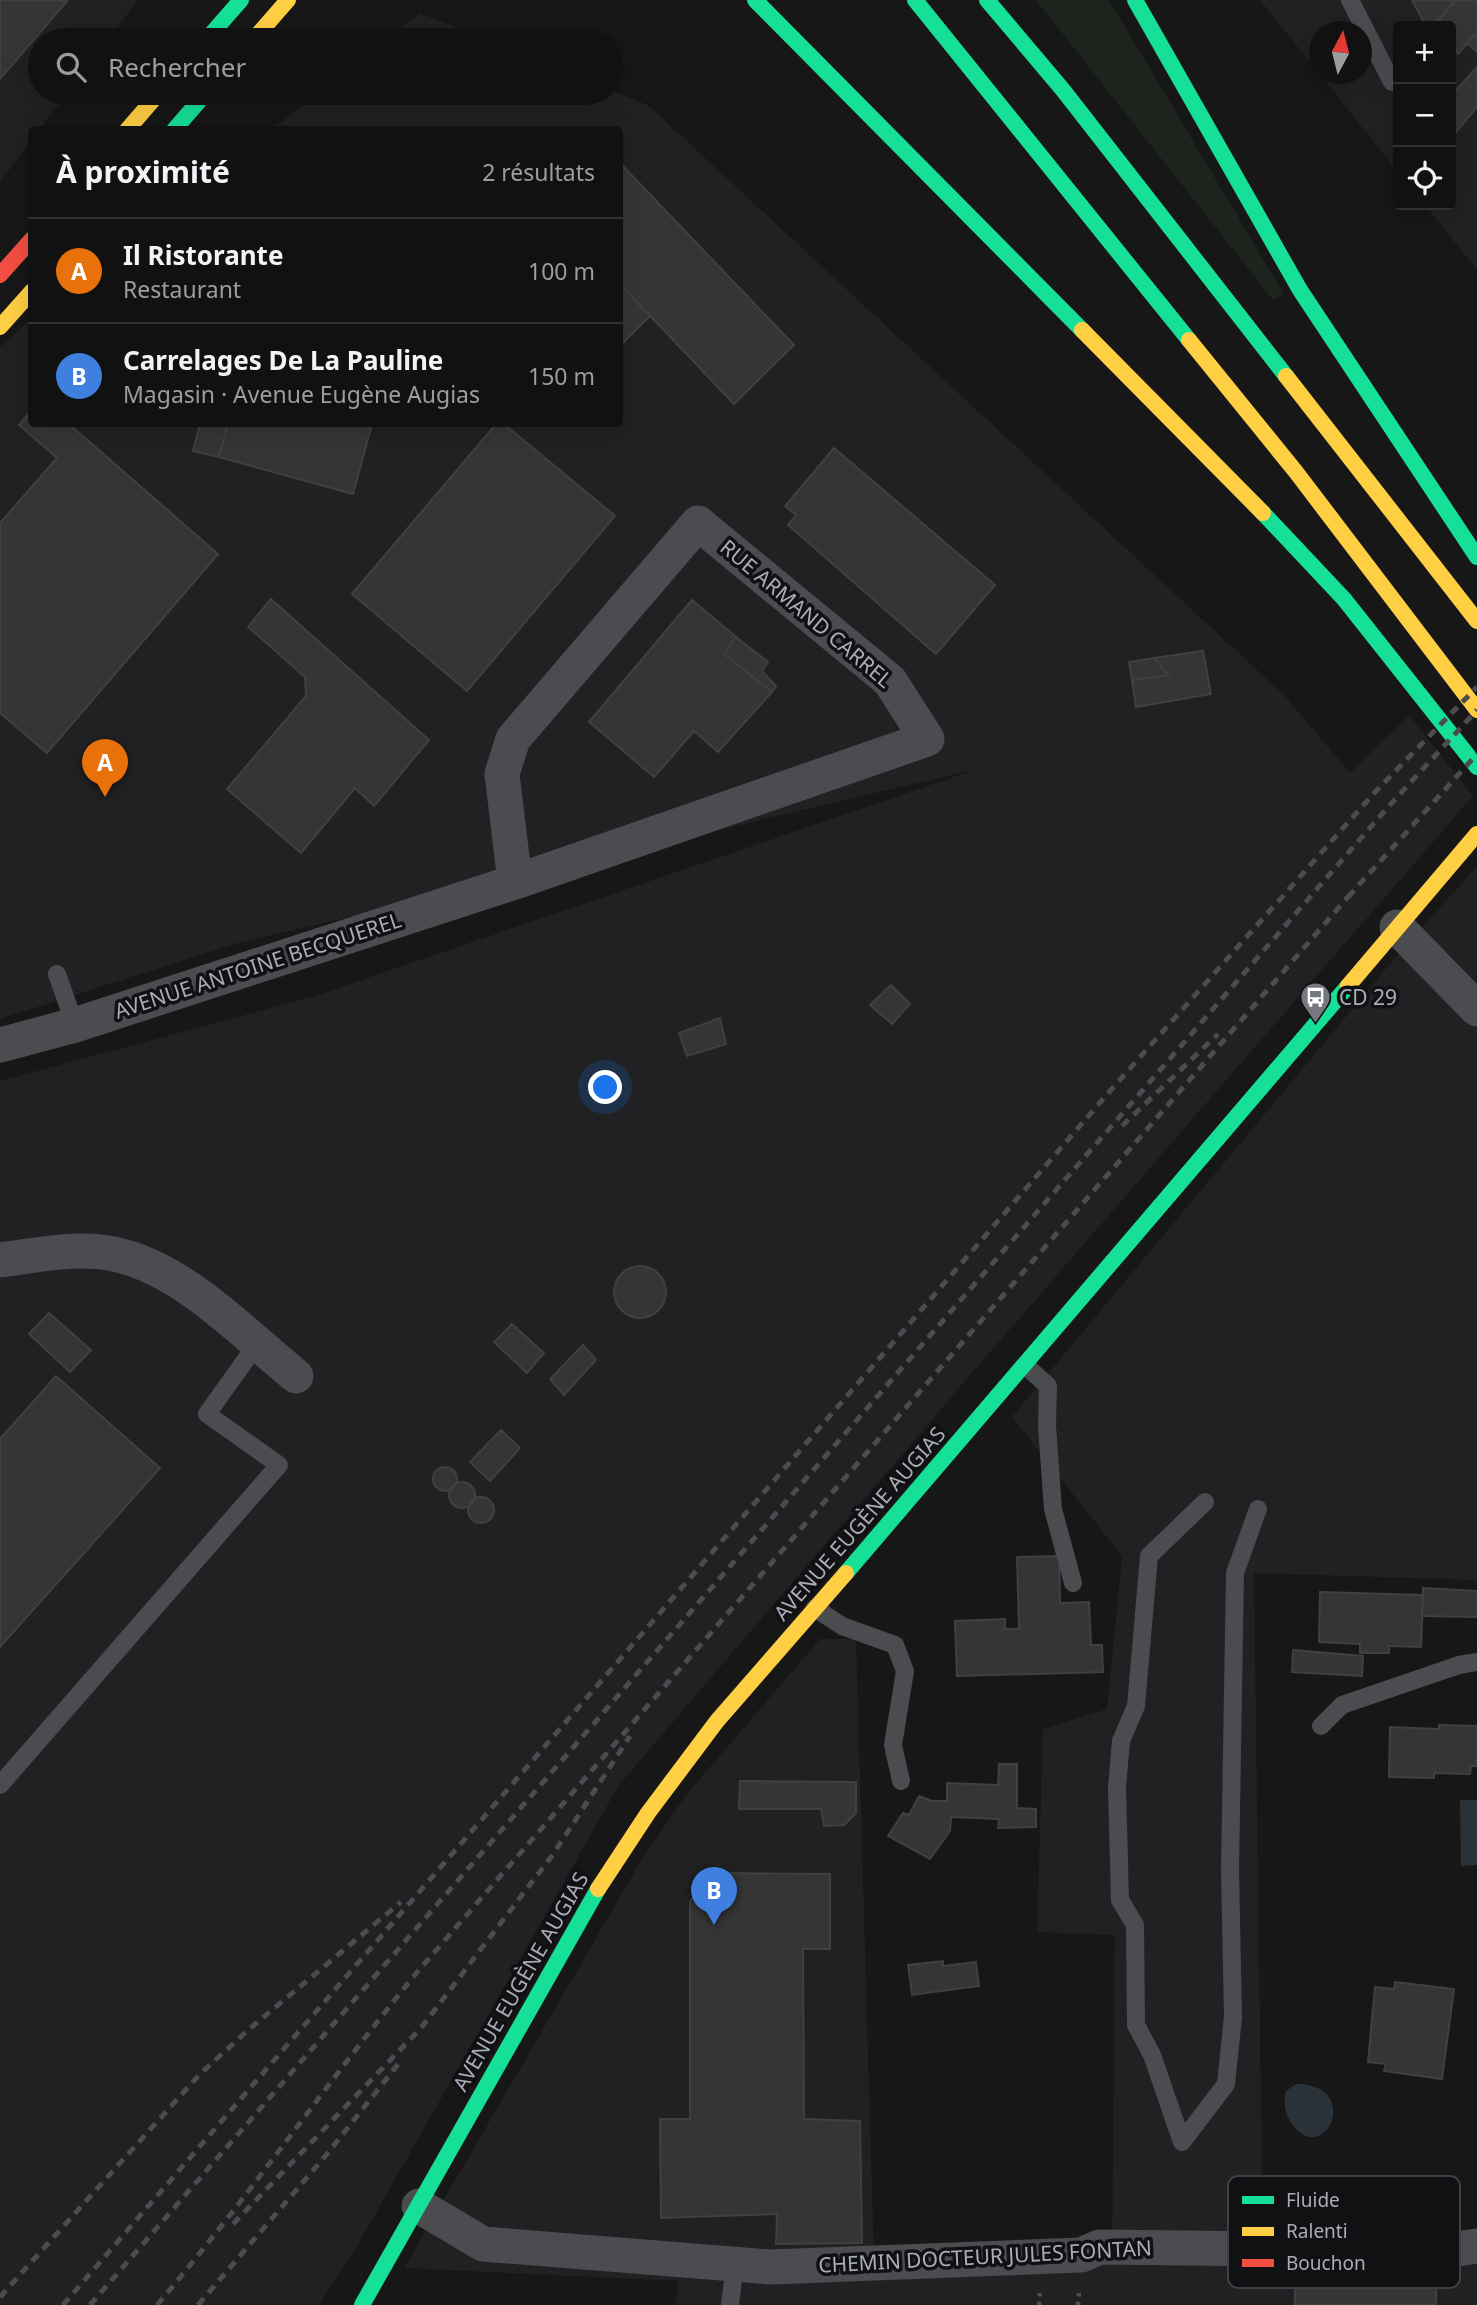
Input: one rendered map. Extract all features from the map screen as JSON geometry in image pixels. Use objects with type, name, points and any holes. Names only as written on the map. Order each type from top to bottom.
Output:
[{"type":"main road","points":[[217,28],[242,0]]},
{"type":"main road","points":[[264,28],[288,0]]},
{"type":"main road","points":[[755,0],[1287,537],[1345,599],[1477,767]]},
{"type":"main road","points":[[915,0],[1296,472],[1477,710]]},
{"type":"main road","points":[[987,0],[1063,90],[1477,621]]},
{"type":"main road","points":[[1135,0],[1300,290],[1477,557]]},
{"type":"main road","points":[[130,126],[149,105]]},
{"type":"main road","points":[[177,126],[196,105]]},
{"type":"main road","points":[[0,275],[28,244]]},
{"type":"main road","points":[[0,327],[28,296]]},
{"type":"main road","name":"AVENUE EUGÈNE AUGIAS","points":[[362,2305],[598,1888],[648,1813],[717,1721],[1026,1366],[1477,834]]},
{"type":"street","name":"RUE ARMAND CARREL","points":[[698,523],[890,681],[927,739],[811,780],[515,882],[502,774],[513,738],[698,523]]},
{"type":"street","name":"AVENUE ANTOINE BECQUEREL","points":[[0,1045],[75,1025],[515,882]]},
{"type":"street","points":[[1397,927],[1477,1009]]},
{"type":"street","points":[[0,1261],[63,1251],[120,1255],[171,1275],[296,1376]]},
{"type":"street","name":"CHEMIN DOCTEUR JULES FONTAN","points":[[419,2206],[482,2244],[771,2267],[1081,2255],[1100,2247],[1228,2248]]},
{"type":"lane","points":[[1350,0],[1392,82]]},
{"type":"lane","points":[[57,974],[75,1025]]},
{"type":"lane","points":[[0,1785],[279,1465],[206,1415],[257,1344]]},
{"type":"lane","points":[[1026,1366],[1048,1386],[1047,1426],[1053,1509],[1073,1583]]},
{"type":"lane","points":[[1205,1502],[1149,1556],[1136,1706],[1121,1741],[1117,1788],[1120,1900],[1135,1925],[1136,2025],[1152,2054],[1182,2142],[1226,2084],[1233,2017],[1230,1870],[1235,1573],[1258,1508]]},
{"type":"lane","points":[[815,1608],[842,1626],[895,1645],[905,1671],[893,1745],[901,1781]]},
{"type":"lane","points":[[1321,1727],[1342,1705],[1459,1665],[1477,1662]]},
{"type":"lane","points":[[730,2305],[735,2263]]},
{"type":"shaded area","points":[[0,0],[138,0],[117,28],[28,28],[28,105],[59,105],[42,126],[28,126],[28,145],[0,182]]},
{"type":"shaded area","points":[[1036,0],[1109,0],[1284,294],[1273,300]]},
{"type":"shaded area","points":[[1260,0],[1477,0],[1477,270],[1429,210],[1456,210],[1456,21],[1393,21],[1393,166],[1327,84],[1372,84],[1372,21],[1309,21],[1309,61]]},
{"type":"shaded area","points":[[420,13],[458,28],[401,28]]},
{"type":"shaded area","points":[[623,95],[649,106],[1286,697],[1350,773],[1409,715],[1473,796],[965,1381],[619,1785],[359,2243],[319,2305],[0,2305],[0,1081],[312,997],[977,769],[238,943],[0,1019],[0,347],[28,322],[28,427],[623,427],[623,126],[276,126],[303,105],[623,105]]},
{"type":"shaded area","points":[[1477,866],[1477,1580],[1254,1573],[1262,2176],[1228,2176],[1228,2288],[1460,2288],[1460,2254],[1477,2254],[1477,2305],[676,2305],[678,2281],[404,2268],[642,1859],[686,1795],[820,1639],[856,1639],[874,2260],[1112,2259],[1115,1935],[1037,1932],[1043,1729],[1107,1709],[1122,1556],[1012,1417],[1394,959]]},
{"type":"shaded area","points":[[1460,1800],[1477,1800],[1477,1865],[1461,1866]]},
{"type":"shaded area","points":[[1296,2084],[1316,2087],[1328,2096],[1333,2108],[1332,2120],[1327,2130],[1318,2136],[1306,2136],[1294,2127],[1287,2114],[1286,2091]]},
{"type":"building","points":[[0,0],[68,0],[44,28],[28,28],[28,46],[0,79]]},
{"type":"building","points":[[1412,0],[1456,0],[1437,21],[1423,21]]},
{"type":"building","points":[[1456,0],[1477,0],[1477,38],[1474,35],[1458,54],[1456,21],[1438,21]]},
{"type":"building","points":[[1474,35],[1477,38],[1477,52],[1467,43]]},
{"type":"building","points":[[1477,67],[1477,107],[1456,132],[1456,90]]},
{"type":"building","points":[[623,166],[794,345],[734,404],[623,287]]},
{"type":"building","points":[[623,287],[650,316],[623,341]]},
{"type":"building","points":[[28,415],[28,427],[72,427],[218,554],[47,753],[0,713],[0,523],[57,458],[19,425]]},
{"type":"building","points":[[199,427],[227,427],[219,457],[193,451]]},
{"type":"building","points":[[227,427],[371,427],[353,494],[219,457]]},
{"type":"building","points":[[493,427],[508,427],[615,516],[467,691],[352,594]]},
{"type":"building","points":[[834,448],[995,585],[936,654],[788,525],[796,515],[785,506]]},
{"type":"building","points":[[271,599],[429,740],[374,806],[355,788],[301,853],[227,789],[306,696],[305,677],[248,627]]},
{"type":"building","points":[[692,600],[736,637],[724,654],[772,692],[718,752],[694,731],[654,777],[589,722]]},
{"type":"building","points":[[736,637],[768,662],[762,671],[776,686],[772,692],[724,654]]},
{"type":"building","points":[[1203,651],[1211,694],[1136,707],[1132,680],[1169,675],[1154,658]]},
{"type":"building","points":[[1154,658],[1169,675],[1132,680],[1129,662]]},
{"type":"building","points":[[891,985],[910,1004],[892,1024],[870,1005]]},
{"type":"building","points":[[720,1018],[726,1044],[687,1056],[679,1033]]},
{"type":"building","points":[[640,1266],[659,1273],[666,1292],[659,1311],[640,1318],[621,1311],[614,1292],[621,1273]]},
{"type":"building","points":[[49,1313],[91,1350],[70,1372],[29,1334]]},
{"type":"building","points":[[512,1324],[544,1353],[527,1373],[494,1342]]},
{"type":"building","points":[[583,1345],[596,1360],[564,1395],[550,1379]]},
{"type":"building","points":[[56,1376],[160,1468],[0,1647],[0,1439]]},
{"type":"building","points":[[501,1430],[520,1448],[490,1481],[470,1462]]},
{"type":"building","points":[[440,1467],[450,1467],[457,1474],[457,1484],[450,1491],[440,1491],[433,1484],[433,1474]]},
{"type":"building","points":[[462,1482],[471,1486],[475,1495],[471,1504],[462,1508],[453,1504],[449,1495],[453,1486]]},
{"type":"building","points":[[481,1497],[490,1501],[494,1510],[490,1519],[481,1523],[472,1519],[468,1510],[472,1501]]},
{"type":"building","points":[[1059,1556],[1060,1603],[1089,1602],[1091,1645],[1102,1645],[1103,1672],[957,1676],[955,1621],[1005,1619],[1005,1629],[1019,1629],[1017,1557]]},
{"type":"building","points":[[1423,1588],[1477,1591],[1477,1617],[1422,1616]]},
{"type":"building","points":[[1320,1592],[1423,1595],[1421,1647],[1389,1646],[1389,1653],[1360,1653],[1360,1644],[1319,1642]]},
{"type":"building","points":[[1293,1650],[1363,1656],[1362,1676],[1292,1672]]},
{"type":"building","points":[[1439,1725],[1477,1726],[1477,1766],[1471,1766],[1470,1774],[1434,1773],[1434,1778],[1389,1777],[1390,1727],[1439,1729]]},
{"type":"building","points":[[999,1764],[1017,1764],[1017,1808],[1036,1809],[1036,1827],[998,1828],[999,1819],[951,1817],[950,1831],[930,1859],[888,1836],[903,1813],[909,1815],[919,1796],[932,1801],[947,1801],[947,1783],[998,1785]]},
{"type":"building","points":[[740,1781],[856,1782],[856,1813],[844,1825],[824,1826],[821,1809],[739,1809]]},
{"type":"building","points":[[714,1873],[830,1874],[830,1949],[803,1949],[804,2119],[860,2121],[862,2243],[776,2244],[777,2214],[661,2218],[660,2119],[690,2119],[690,1901]]},
{"type":"building","points":[[943,1961],[943,1966],[976,1962],[979,1986],[912,1995],[908,1965]]},
{"type":"building","points":[[1395,1982],[1454,1989],[1442,2079],[1384,2071],[1386,2064],[1368,2062],[1375,1987],[1394,1989]]},
{"type":"building","points":[[1295,2288],[1436,2288],[1436,2305],[1295,2305]]},
{"type":"railway","points":[[63,2305],[1110,1091],[1376,791],[1477,687]]},
{"type":"railway","points":[[90,2305],[1388,807],[1477,710]]},
{"type":"railway","points":[[1348,897],[1477,754]]},
{"type":"railway","points":[[157,2305],[419,1970],[1354,890]]},
{"type":"railway","points":[[1122,1126],[1218,1034]]},
{"type":"railway","points":[[233,2224],[421,2028],[554,1853],[630,1736]]},
{"type":"railway","points":[[0,2297],[199,2075],[247,2031],[401,1902]]},
{"type":"railway","points":[[198,2305],[327,2154],[399,2063]]},
{"type":"traffic: fast","points":[[216,28],[241,0]]},
{"type":"traffic: fast","points":[[755,0],[1082,330]]},
{"type":"traffic: fast","points":[[915,0],[1189,340]]},
{"type":"traffic: fast","points":[[987,0],[1063,90],[1286,376]]},
{"type":"traffic: fast","points":[[1135,0],[1300,290],[1477,557]]},
{"type":"traffic: fast","points":[[177,126],[196,105]]},
{"type":"traffic: fast","points":[[1263,513],[1344,599],[1477,767]]},
{"type":"traffic: fast","points":[[846,1573],[1348,986]]},
{"type":"traffic: fast","points":[[362,2305],[598,1889]]},
{"type":"traffic: slow","points":[[264,28],[288,0]]},
{"type":"traffic: slow","points":[[130,126],[149,105]]},
{"type":"traffic: slow","points":[[0,327],[28,296]]},
{"type":"traffic: slow","points":[[1082,330],[1263,513]]},
{"type":"traffic: slow","points":[[1189,340],[1296,472],[1477,710]]},
{"type":"traffic: slow","points":[[1286,376],[1477,621]]},
{"type":"traffic: slow","points":[[1348,986],[1477,834]]},
{"type":"traffic: slow","points":[[598,1889],[648,1813],[717,1721],[846,1573]]},
{"type":"traffic: jam","points":[[0,275],[28,244]]},
{"type":"place","name":"Il Ristorante","points":[[105,797]]},
{"type":"place","name":"CD 29","points":[[1316,1025]]},
{"type":"place","name":"Carrelages De La Pauline","points":[[714,1925]]}]
